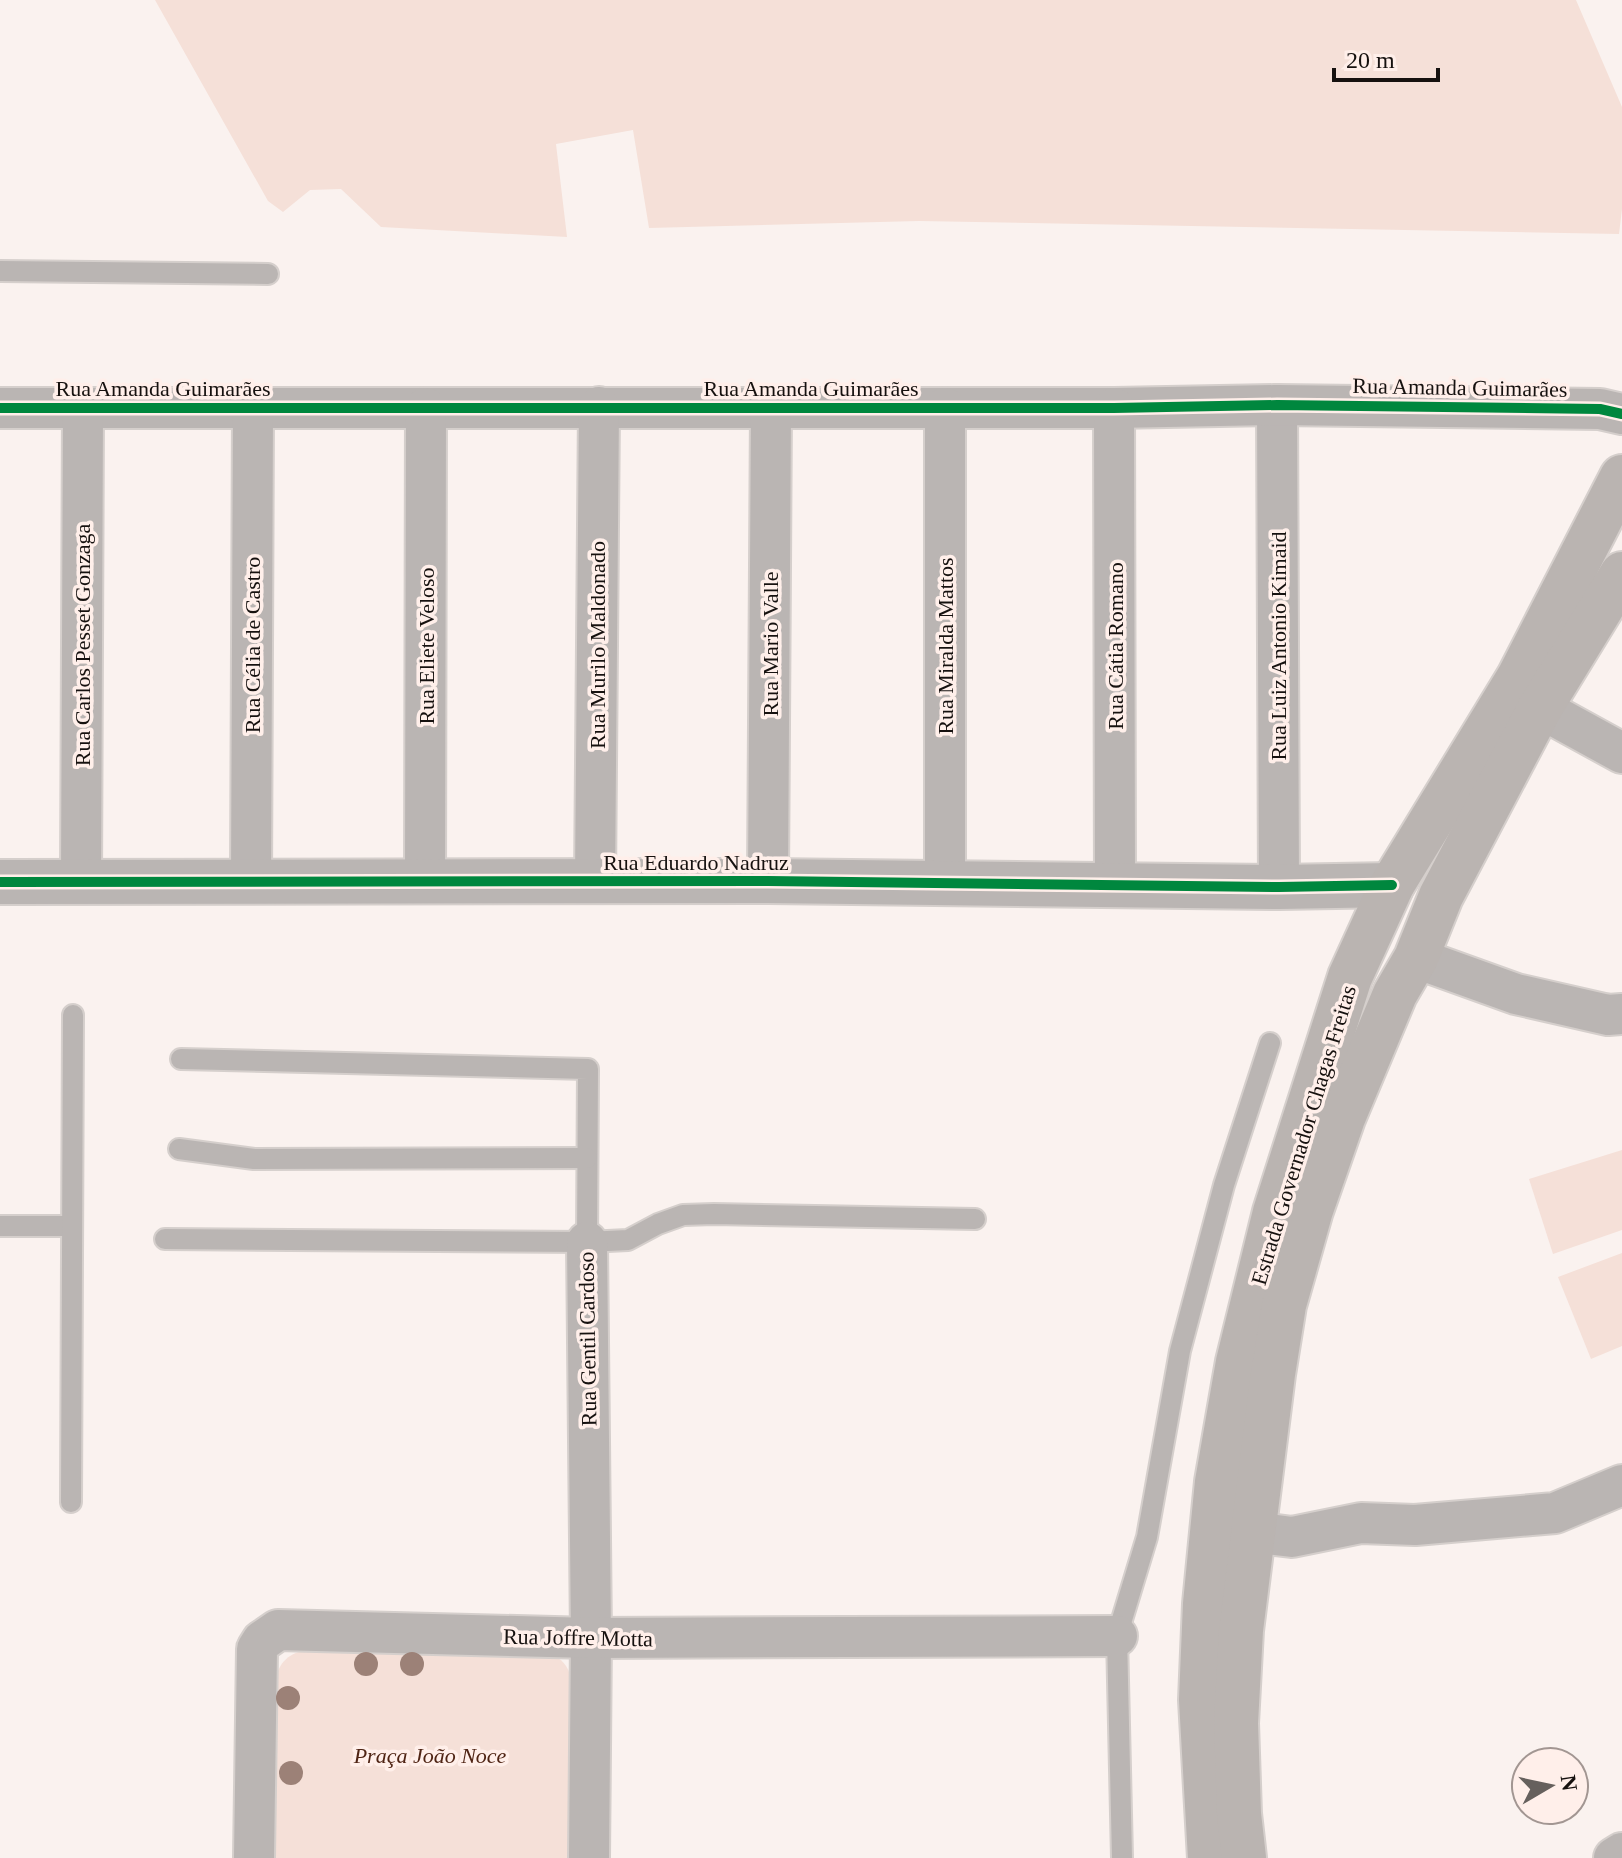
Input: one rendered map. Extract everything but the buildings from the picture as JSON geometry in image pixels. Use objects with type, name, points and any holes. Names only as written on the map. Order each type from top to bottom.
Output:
[{"type":"main road","name":"Estrada Governador Chagas Freitas","points":[[1210,1858],[1201,1700],[1205,1604],[1217,1482],[1238,1362],[1275,1212],[1355,963],[1392,885],[1519,677],[1622,477]]},
{"type":"main road","name":"Estrada Governador Chagas Freitas","points":[[1244,1858],[1239,1814],[1236,1712],[1241,1630],[1284,1305],[1307,1224],[1343,1118],[1395,994],[1416,958],[1441,896],[1540,708],[1622,574]]},
{"type":"street","name":"Rua Amanda Guimarães","points":[[0,408],[1114,408],[1277,405],[1600,409],[1622,414]]},
{"type":"street","name":"Rua Luiz Antonio Kimaid","points":[[1277,405],[1279,887]]},
{"type":"street","name":"Rua Murilo Maldonado","points":[[595,882],[599,407]]},
{"type":"street","name":"Rua Carlos Pesset Gonzaga","points":[[81,882],[83,408]]},
{"type":"street","name":"Rua Célia de Castro","points":[[251,883],[253,408]]},
{"type":"street","name":"Rua Eliete Veloso","points":[[425,883],[426,408]]},
{"type":"street","name":"Rua Mario Valle","points":[[768,881],[771,408]]},
{"type":"street","name":"Rua Miralda Mattos","points":[[945,408],[945,884]]},
{"type":"street","name":"Rua Cátia Romano","points":[[1114,408],[1115,885]]},
{"type":"street","points":[[1540,708],[1622,753]]},
{"type":"street","name":"Rua Eduardo Nadruz","points":[[0,882],[768,881],[1279,887],[1392,885]]},
{"type":"street","points":[[1416,958],[1516,994],[1608,1015],[1622,1014]]},
{"type":"street","name":"Rua Gentil Cardoso","points":[[587,1242],[591,1638],[589,1858]]},
{"type":"street","points":[[1252,1532],[1292,1537],[1361,1523],[1415,1525],[1555,1513],[1622,1485]]},
{"type":"street","name":"Rua Joffre Motta","points":[[254,1858],[257,1649],[262,1641],[278,1630],[591,1638],[1117,1636]]},
{"type":"street","points":[[1614,1858],[1622,1853]]},
{"type":"lane","points":[[0,271],[268,274]]},
{"type":"lane","points":[[71,1502],[73,1015]]},
{"type":"lane","points":[[1122,1858],[1117,1636],[1147,1537],[1184,1336],[1224,1185],[1270,1043]]},
{"type":"lane","points":[[181,1059],[588,1069],[587,1242],[628,1240],[683,1215],[975,1219]]},
{"type":"lane","points":[[179,1149],[254,1159],[587,1158]]},
{"type":"lane","points":[[0,1226],[72,1226]]},
{"type":"lane","name":"Rua Gentil Cardoso","points":[[165,1239],[587,1242]]},
{"type":"green space","points":[[155,0],[1576,0],[1622,107],[1622,209],[1619,234],[919,221],[649,228],[633,130],[556,144],[567,237],[381,227],[341,189],[310,190],[283,212],[268,201]]},
{"type":"green space","points":[[1622,1150],[1622,1230],[1553,1254],[1529,1179]]},
{"type":"green space","points":[[1622,1253],[1622,1346],[1591,1359],[1558,1277]]},
{"type":"green space","name":"Praça João Noce","points":[[309,1650],[554,1656],[561,1660],[572,1681],[573,1858],[276,1858],[275,1681],[286,1659]]},
{"type":"cycle path","points":[[0,408],[1114,408],[1277,405],[1600,409],[1622,414]]},
{"type":"cycle path","points":[[0,882],[768,881],[1279,887],[1392,885]]}]
